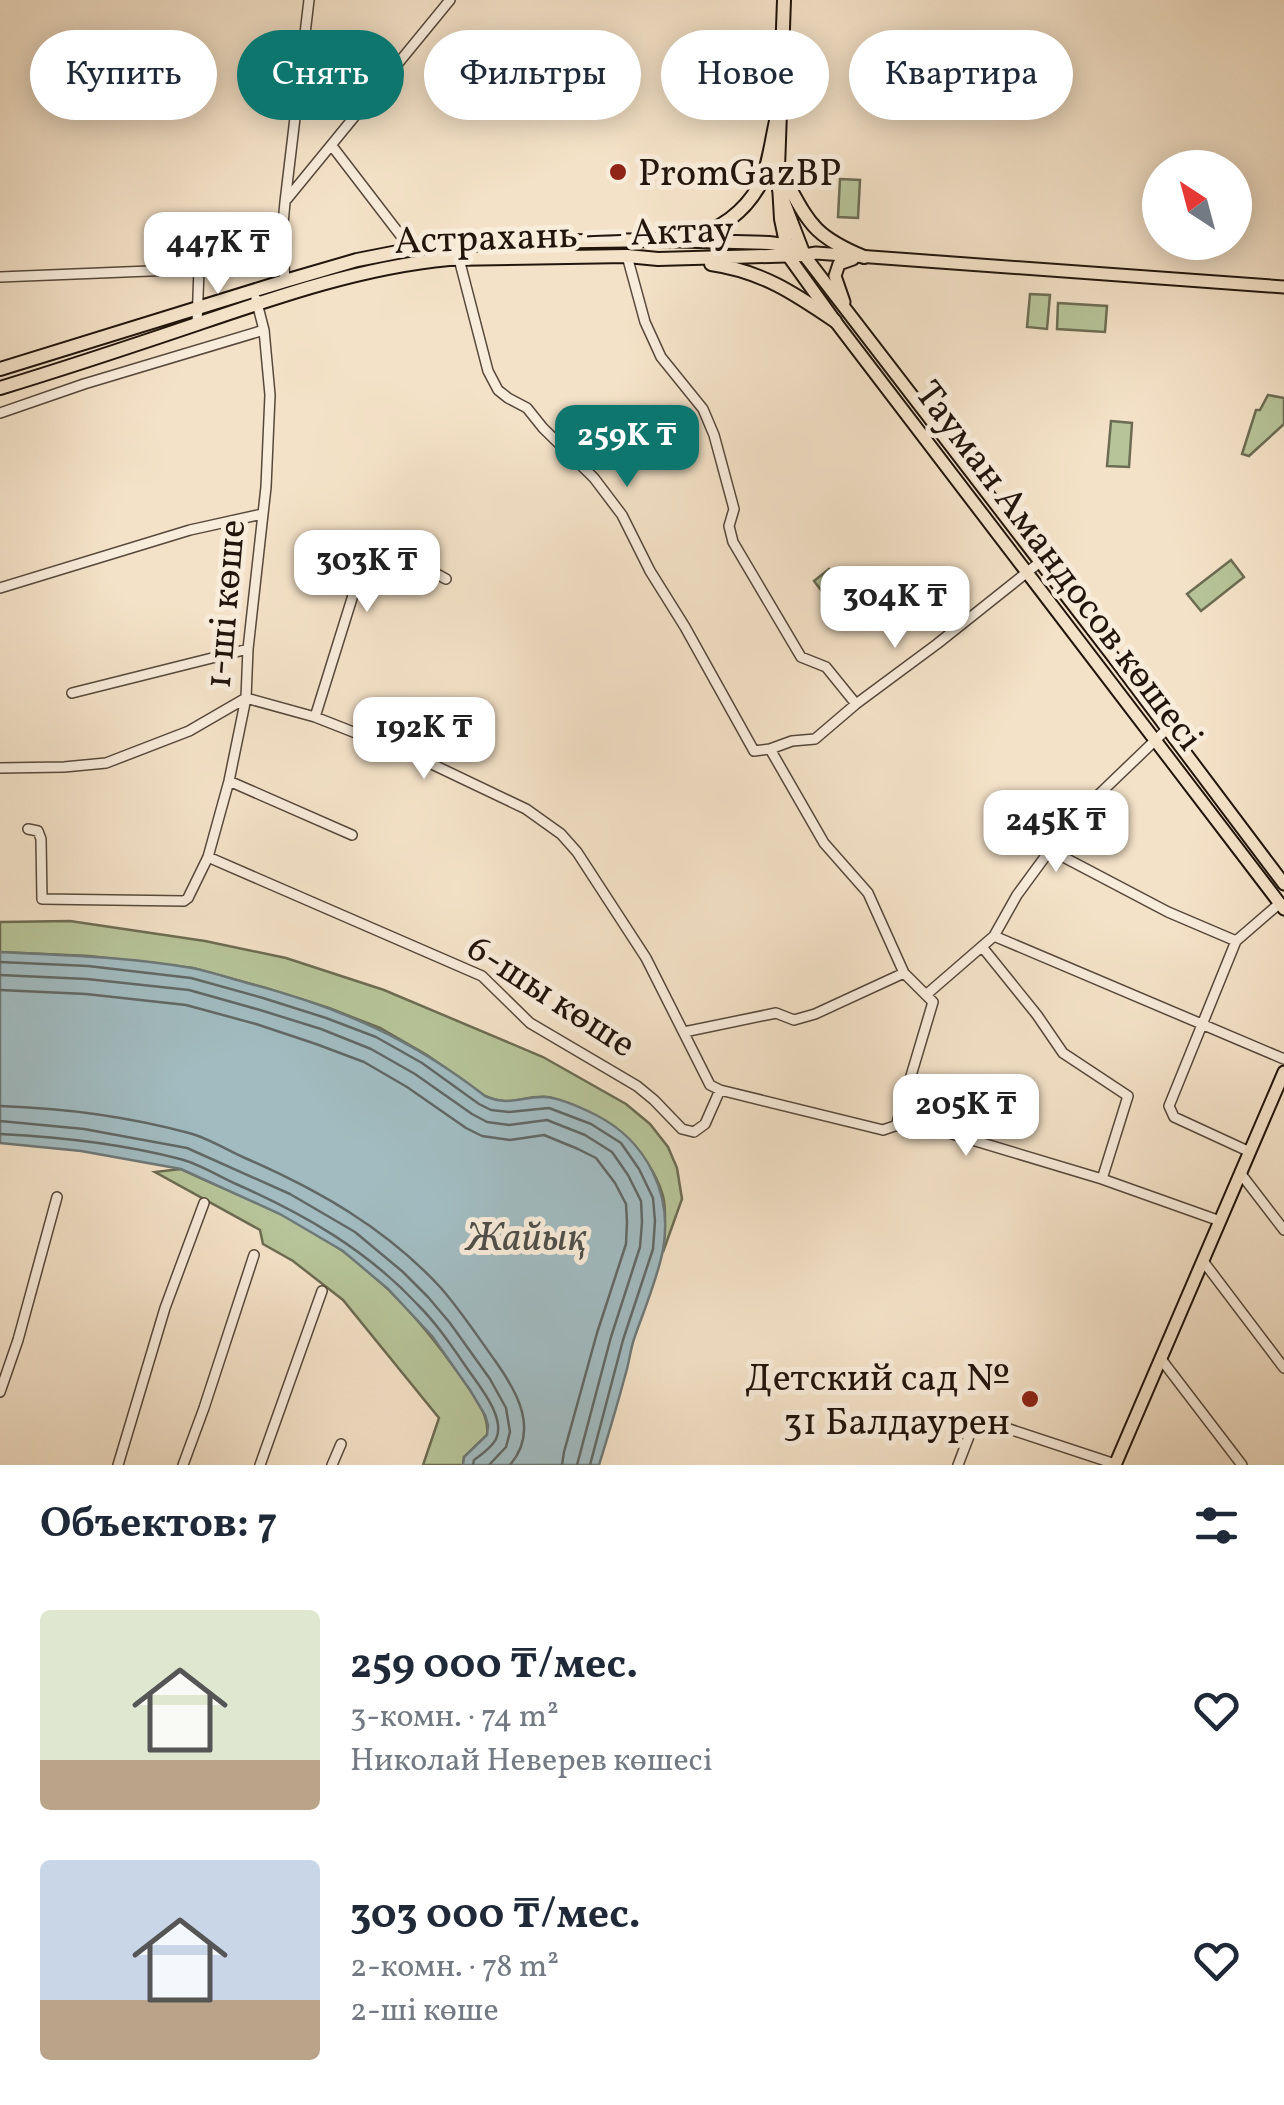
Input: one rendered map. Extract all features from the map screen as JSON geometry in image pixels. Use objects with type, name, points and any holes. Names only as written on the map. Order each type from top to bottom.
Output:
[{"type":"highway","name":"Астрахань — Актау","points":[[783,30],[784,0]]},
{"type":"highway","points":[[776,120],[760,184],[744,206],[733,217],[702,234],[659,240],[658,259],[746,271],[796,294],[835,320]]},
{"type":"highway","name":"Астрахань — Актау","points":[[779,120],[779,190],[798,251]]},
{"type":"highway","points":[[778,168],[816,230],[840,247],[864,257]]},
{"type":"highway","name":"Астрахань — Актау","points":[[0,388],[197,324],[284,281],[411,249],[468,243],[659,240],[798,251]]},
{"type":"highway","name":"Астрахань — Актау","points":[[0,369],[198,309],[420,262],[628,256],[658,259],[798,251]]},
{"type":"main road","points":[[798,251],[1284,288]]},
{"type":"main road","name":"Тауман Амандосов көшесі","points":[[798,251],[1284,884]]},
{"type":"main road","name":"Тауман Амандосов көшесі","points":[[798,251],[835,320],[1282,906]]},
{"type":"main road","points":[[847,311],[836,270],[844,260],[864,257]]},
{"type":"main road","points":[[1115,1464],[1284,1073]]},
{"type":"street","points":[[284,281],[282,235],[309,0]]},
{"type":"street","points":[[285,202],[450,0]]},
{"type":"street","points":[[332,146],[411,249]]},
{"type":"street","points":[[628,256],[645,322],[661,357],[703,409],[714,436],[734,509],[729,526],[733,542],[801,657],[826,666],[856,704]]},
{"type":"street","points":[[459,259],[488,372],[498,390],[527,408],[594,478],[622,515],[754,751],[816,739],[1040,562]]},
{"type":"street","points":[[0,276],[200,269],[197,324]]},
{"type":"street","name":"1-ші көше","points":[[28,829],[38,831],[41,839],[42,898],[184,902],[208,857],[246,698],[266,486],[270,394],[264,330],[255,298]]},
{"type":"street","points":[[0,413],[264,330]]},
{"type":"street","points":[[0,588],[190,530],[262,514]]},
{"type":"street","points":[[315,717],[372,542],[446,579]]},
{"type":"street","points":[[72,694],[248,649]]},
{"type":"street","points":[[0,768],[64,768],[106,762],[189,731],[246,698],[315,717],[416,757],[526,809],[562,834],[646,958],[704,1076],[720,1090],[883,1130],[909,1122],[1102,1179],[1220,1221]]},
{"type":"street","points":[[927,994],[994,936],[1017,895],[1050,850],[1091,802],[1167,729]]},
{"type":"street","points":[[770,749],[824,843],[868,892],[904,973],[932,999],[934,1005],[896,1126]]},
{"type":"street","points":[[229,782],[352,836]]},
{"type":"street","points":[[1050,850],[1168,912],[1236,941]]},
{"type":"street","name":"6-шы көше","points":[[208,857],[482,976],[530,1024],[637,1086],[682,1129],[694,1132],[705,1124],[720,1090]]},
{"type":"street","points":[[1250,1152],[1174,1117],[1169,1106],[1236,941],[1282,906]]},
{"type":"street","points":[[994,936],[1284,1059]]},
{"type":"street","points":[[983,948],[1038,1015],[1063,1053],[1128,1096],[1102,1179]]},
{"type":"street","points":[[684,1032],[776,1013],[794,1020],[904,973]]},
{"type":"street","points":[[1241,1174],[1284,1230]]},
{"type":"street","points":[[0,1392],[56,1197]]},
{"type":"street","points":[[118,1465],[165,1308],[204,1203]]},
{"type":"street","points":[[183,1465],[254,1256]]},
{"type":"street","points":[[1203,1261],[1284,1368]]},
{"type":"street","points":[[260,1465],[322,1291]]},
{"type":"street","points":[[1161,1359],[1242,1465]]},
{"type":"street","points":[[958,1465],[976,1418],[1115,1464]]},
{"type":"street","points":[[332,1465],[341,1444]]},
{"type":"green space","points":[[840,179],[860,180],[858,218],[838,217]]},
{"type":"green space","points":[[1030,294],[1050,295],[1047,329],[1027,327]]},
{"type":"green space","points":[[1058,303],[1107,306],[1105,332],[1057,329]]},
{"type":"green space","points":[[1268,395],[1284,398],[1284,424],[1249,456],[1242,454],[1256,410],[1260,410]]},
{"type":"green space","points":[[1111,421],[1132,423],[1129,467],[1107,466]]},
{"type":"green space","points":[[1231,560],[1244,577],[1201,611],[1187,594]]},
{"type":"green space","points":[[829,569],[856,605],[841,616],[814,581]]},
{"type":"green space","points":[[70,921],[205,941],[286,958],[384,990],[543,1057],[626,1104],[650,1124],[668,1147],[677,1168],[682,1199],[663,1252],[664,1203],[651,1169],[612,1133],[571,1106],[547,1097],[510,1101],[485,1096],[380,1028],[329,1008],[193,968],[89,956],[0,952],[0,922]]},
{"type":"green space","points":[[181,1169],[325,1239],[361,1265],[407,1308],[459,1374],[486,1419],[487,1435],[464,1457],[463,1465],[423,1465],[439,1418],[343,1300],[293,1261],[263,1244],[260,1230],[155,1172]]},
{"type":"water","name":"Жайық","points":[[0,952],[96,957],[207,971],[284,993],[374,1028],[430,1058],[485,1096],[502,1101],[558,1099],[614,1126],[642,1154],[652,1171],[660,1190],[665,1229],[657,1272],[599,1465],[463,1465],[464,1457],[487,1435],[488,1425],[470,1390],[432,1336],[388,1289],[343,1251],[280,1214],[181,1169],[81,1151],[0,1143]]},
{"type":"place","name":"PromGazBP","points":[[618,172]]},
{"type":"place","name":"Детский сад № 31 Балдаурен","points":[[1030,1399]]}]
